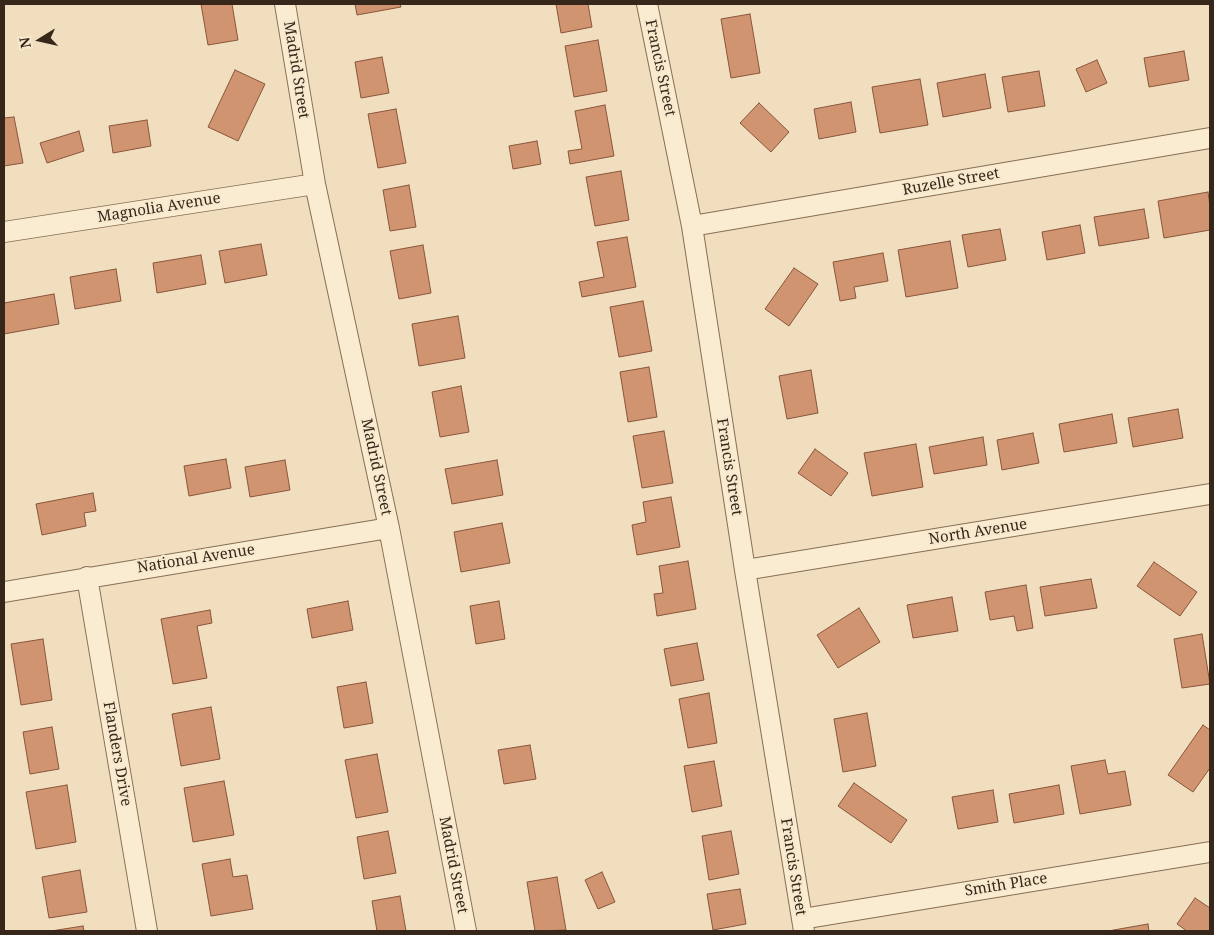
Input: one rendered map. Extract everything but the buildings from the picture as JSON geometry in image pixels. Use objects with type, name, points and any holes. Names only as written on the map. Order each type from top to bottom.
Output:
[{"type":"street","name":"Madrid Street","points":[[286,4],[315,184],[389,528],[466,931]]},
{"type":"street","name":"Francis Street","points":[[647,4],[692,226],[745,570],[803,925]]},
{"type":"street","name":"Ruzelle Street","points":[[692,226],[1210,138]]},
{"type":"street","name":"Magnolia Avenue","points":[[4,232],[315,184]]},
{"type":"street","name":"North Avenue","points":[[745,570],[1210,494]]},
{"type":"street","name":"National Avenue","points":[[4,592],[389,528]]},
{"type":"street","name":"Flanders Drive","points":[[87,577],[147,931]]},
{"type":"street","name":"Smith Place","points":[[803,925],[1210,852]]}]
